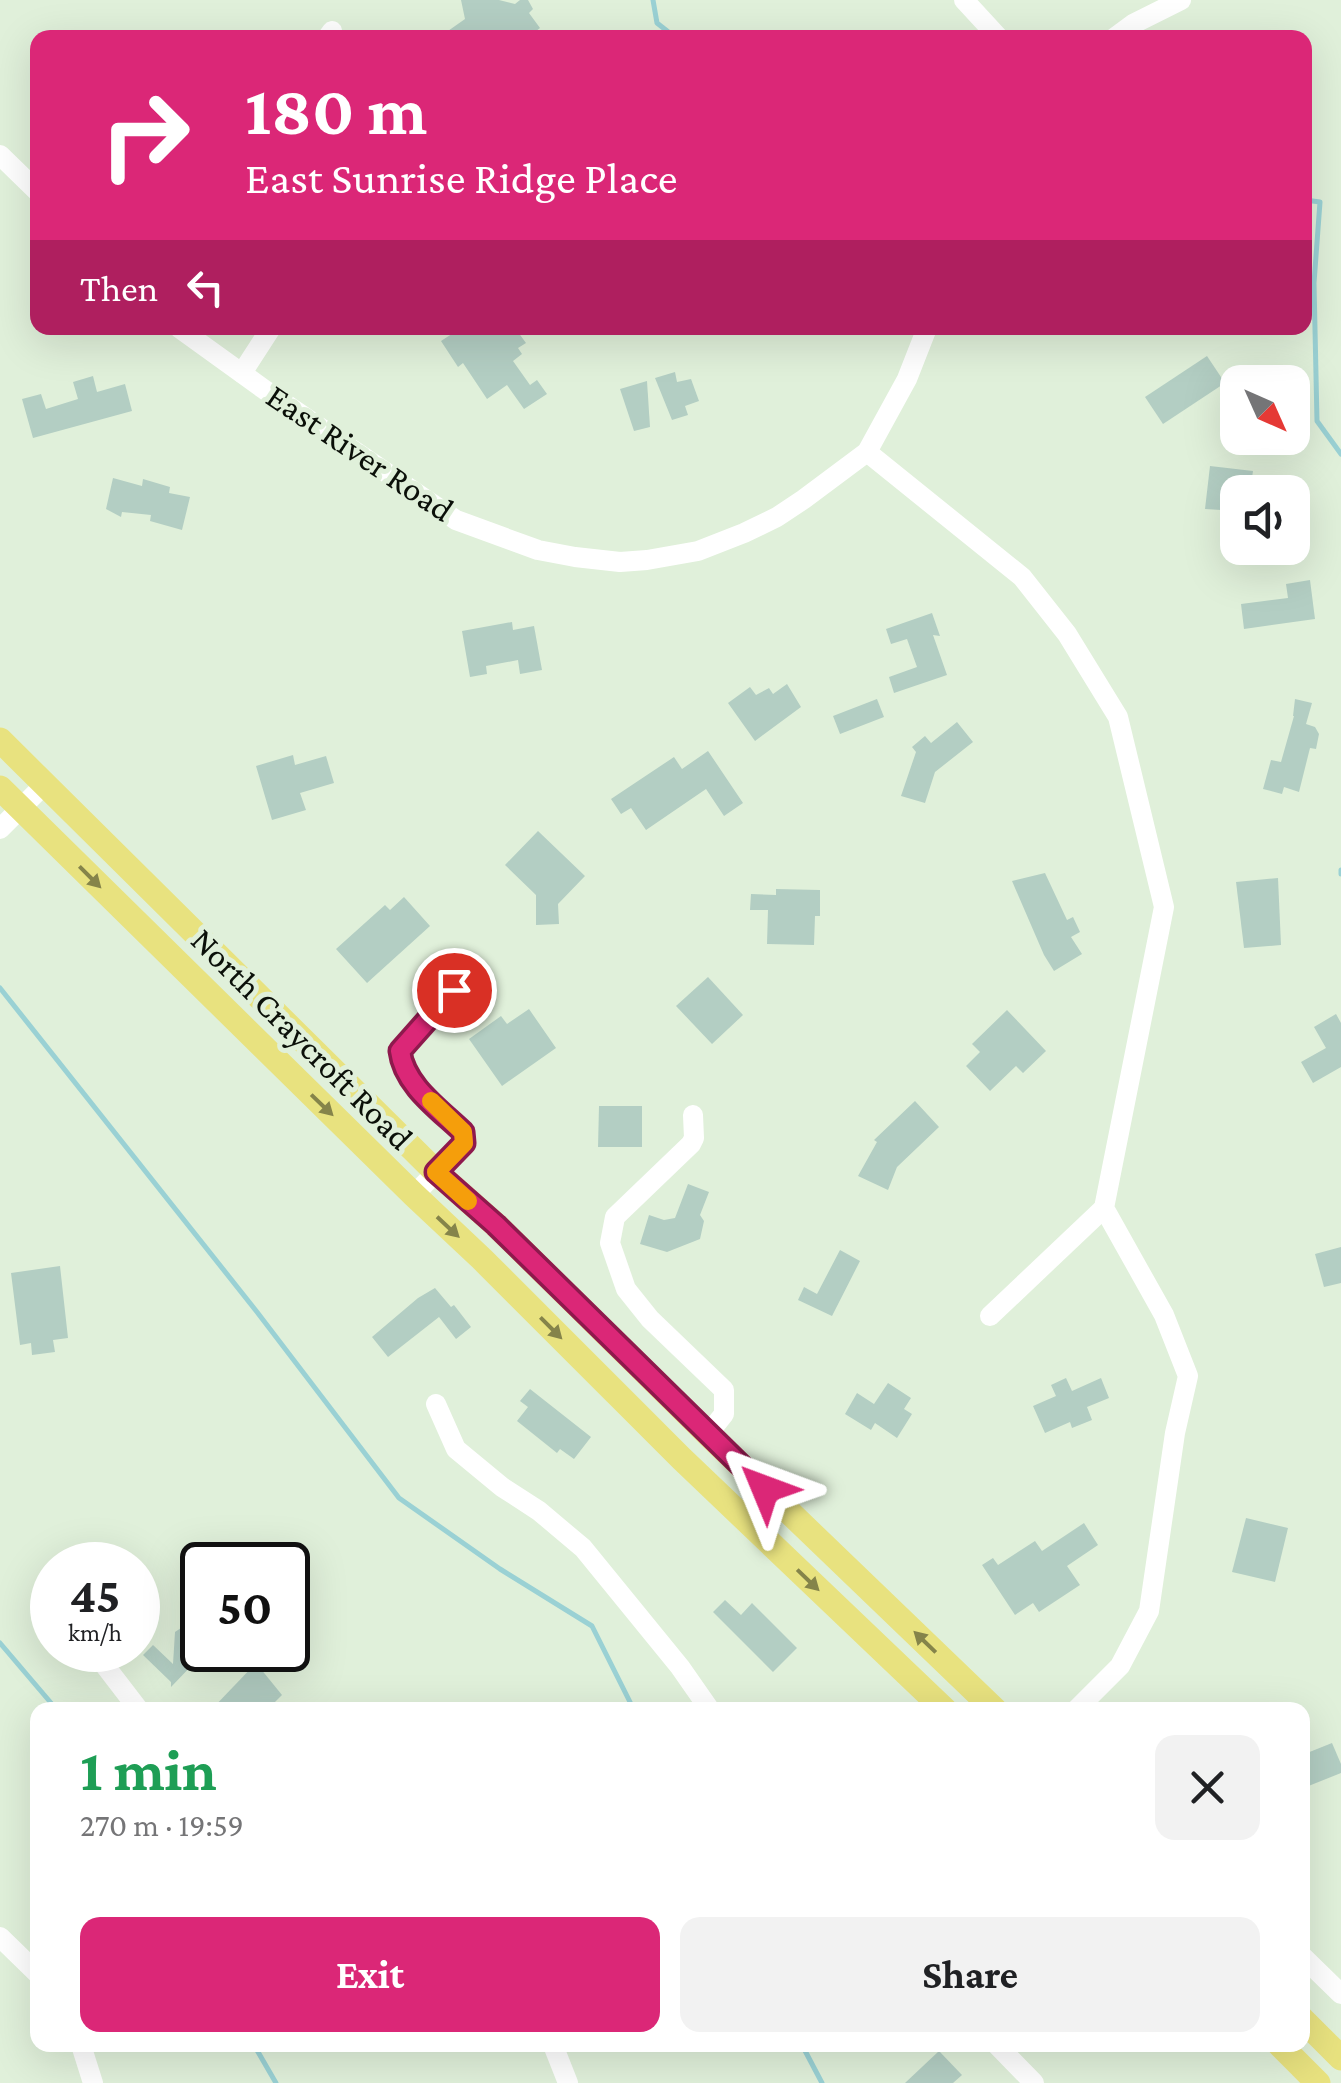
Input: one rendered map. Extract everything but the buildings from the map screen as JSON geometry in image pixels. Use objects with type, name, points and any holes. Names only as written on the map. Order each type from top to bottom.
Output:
[{"type":"main road","name":"North Craycroft Road","points":[[0,740],[436,1172],[496,1225],[987,1702]]},
{"type":"main road","name":"North Craycroft Road","points":[[0,788],[682,1459],[937,1702]]},
{"type":"main road","points":[[1310,2027],[1341,2058]]},
{"type":"main road","points":[[1287,2052],[1318,2083]]},
{"type":"street","points":[[964,0],[992,30]]},
{"type":"street","points":[[1125,30],[1181,0]]},
{"type":"street","points":[[0,154],[30,184]]},
{"type":"street","name":"East River Road","points":[[189,335],[456,520],[538,550],[620,562],[698,550],[744,533],[777,516],[866,452],[906,379],[924,335]]},
{"type":"street","points":[[242,373],[266,335]]},
{"type":"street","points":[[866,452],[1022,577],[1065,631],[1118,717],[1164,907],[1104,1208],[990,1316]]},
{"type":"street","points":[[0,830],[45,784]]},
{"type":"street","points":[[414,1194],[464,1143],[463,1132],[413,1082],[402,1065],[400,1051],[454,990]]},
{"type":"street","points":[[692,1114],[694,1138],[615,1217],[610,1243],[626,1289],[650,1319],[724,1390],[724,1414],[708,1434]]},
{"type":"street","points":[[1087,1702],[1120,1666],[1149,1611],[1175,1434],[1188,1376],[1164,1315],[1104,1208]]},
{"type":"street","points":[[436,1404],[456,1450],[584,1548],[704,1702]]},
{"type":"street","points":[[110,1672],[133,1702]]},
{"type":"street","points":[[0,1937],[30,1966]]},
{"type":"street","points":[[1310,1964],[1341,1994]]},
{"type":"street","points":[[83,2052],[93,2083]]},
{"type":"street","points":[[556,2052],[568,2083]]},
{"type":"street","points":[[1004,2052],[1034,2083]]},
{"type":"waterway","points":[[653,0],[657,23],[666,30]]},
{"type":"waterway","points":[[1312,201],[1320,202],[1314,283],[1317,421],[1341,454]]},
{"type":"waterway","points":[[0,988],[399,1498],[500,1569],[592,1626],[630,1702]]},
{"type":"waterway","points":[[0,1643],[50,1702]]},
{"type":"waterway","points":[[258,2052],[276,2083]]},
{"type":"waterway","points":[[806,2052],[822,2083]]},
{"type":"slow traffic","points":[[431,1101],[463,1132],[464,1143],[436,1172],[468,1201]]},
{"type":"route","points":[[454,990],[400,1051],[402,1065],[413,1082],[463,1132],[464,1143],[436,1172],[496,1225],[765,1489]]}]
